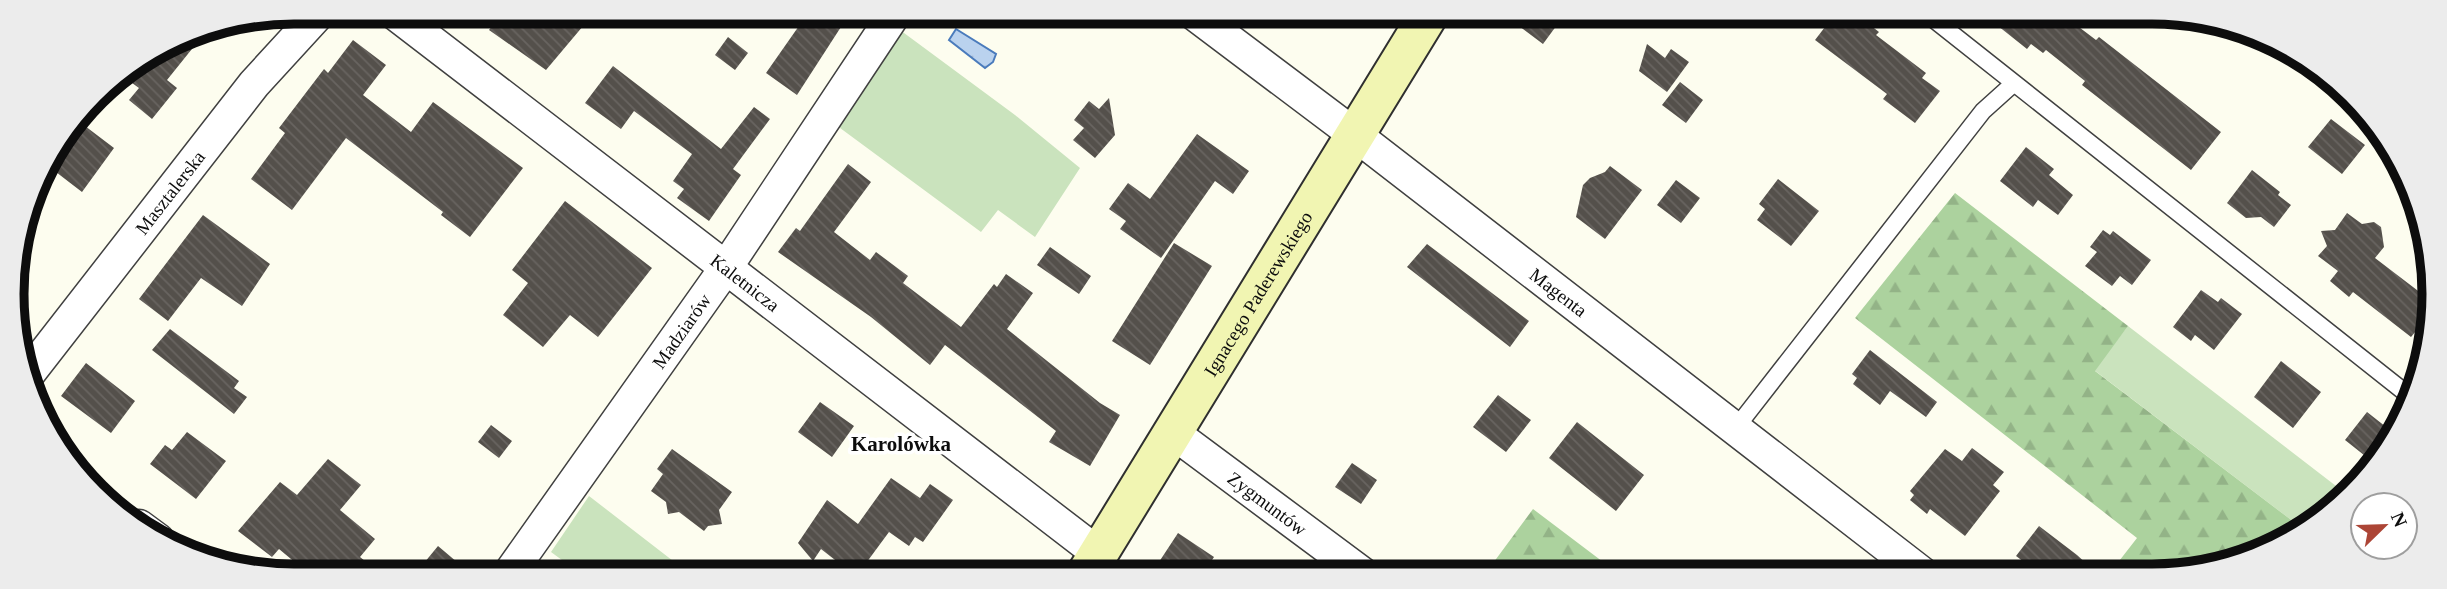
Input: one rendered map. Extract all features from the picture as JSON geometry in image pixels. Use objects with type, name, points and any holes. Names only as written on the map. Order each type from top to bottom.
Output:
[{"type":"street","name":"Masztalerska","points":[[35,366],[254,84],[309,24]]},
{"type":"street","name":"Kaletnicza","points":[[409,24],[725,269],[1092,564]]},
{"type":"street","name":"Madziarów","points":[[516,564],[725,269],[888,24]]},
{"type":"street","name":"Magenta","points":[[1208,24],[1910,564]]},
{"type":"street","name":"Ignacego Paderewskiego","points":[[1092,564],[1423,24]]},
{"type":"street","name":"Zygmuntów","points":[[1172,432],[1350,564]]},
{"type":"lane","points":[[1939,24],[2404,392]]},
{"type":"lane","points":[[1735,429],[1983,111],[2013,84]]},
{"type":"green space","points":[[900,30],[1015,115],[1080,168],[1035,237],[998,210],[981,232],[836,125]]},
{"type":"green space","points":[[1955,193],[2128,326],[2095,371],[2296,523],[2256,544],[2205,559],[2170,564],[2117,564],[2137,538],[1855,318]]},
{"type":"green space","points":[[2128,326],[2339,489],[2296,523],[2094,370]]},
{"type":"green space","points":[[589,496],[677,564],[567,564],[551,552]]},
{"type":"green space","points":[[1533,509],[1606,564],[1492,564]]},
{"type":"water","points":[[956,29],[996,54],[993,62],[985,68],[949,40]]},
{"type":"building","points":[[494,24],[585,24],[546,70],[489,30]]},
{"type":"building","points":[[800,24],[843,24],[797,95],[766,73]]},
{"type":"building","points":[[1516,24],[1558,24],[1543,44]]},
{"type":"building","points":[[1827,24],[1869,24],[1879,32],[1876,35],[1926,73],[1922,78],[1940,91],[1915,123],[1883,99],[1887,94],[1815,40]]},
{"type":"building","points":[[1996,24],[2075,24],[2096,40],[2099,37],[2221,132],[2191,170],[2082,85],[2085,81],[2046,50],[2043,53],[2031,44],[2027,49]]},
{"type":"building","points":[[728,37],[748,53],[735,70],[715,55]]},
{"type":"building","points":[[353,40],[386,65],[363,95],[411,132],[433,102],[523,168],[470,237],[441,215],[443,212],[346,138],[292,210],[251,179],[285,133],[279,128],[324,69],[328,73]]},
{"type":"building","points":[[197,43],[167,80],[177,88],[152,119],[129,100],[139,88],[129,81],[175,52]]},
{"type":"building","points":[[1647,44],[1665,58],[1671,49],[1689,62],[1667,92],[1639,71]]},
{"type":"building","points":[[613,66],[721,149],[754,107],[770,119],[733,169],[741,175],[709,221],[677,198],[684,189],[673,181],[692,154],[634,111],[621,129],[585,103]]},
{"type":"building","points":[[1680,82],[1703,100],[1686,123],[1662,105]]},
{"type":"building","points":[[1109,98],[1115,135],[1095,158],[1073,140],[1084,128],[1074,120],[1089,101],[1099,109]]},
{"type":"building","points":[[2331,119],[2365,145],[2342,174],[2308,147]]},
{"type":"building","points":[[85,126],[114,148],[82,192],[54,171]]},
{"type":"building","points":[[1197,134],[1249,171],[1233,194],[1215,181],[1161,258],[1120,229],[1126,221],[1109,209],[1128,183],[1150,199]]},
{"type":"building","points":[[2026,147],[2054,169],[2049,175],[2073,195],[2058,215],[2038,200],[2033,207],[2000,181]]},
{"type":"building","points":[[848,164],[871,182],[834,232],[870,260],[876,252],[908,276],[903,283],[961,327],[994,284],[997,287],[1006,274],[1033,293],[1007,329],[1100,403],[1120,415],[1090,466],[1049,442],[1056,431],[945,345],[930,365],[871,317],[778,252],[796,228],[800,231]]},
{"type":"building","points":[[1610,166],[1642,190],[1605,239],[1576,217],[1583,185]]},
{"type":"building","points":[[2252,170],[2280,192],[2278,195],[2291,205],[2274,227],[2261,217],[2246,218],[2227,203]]},
{"type":"building","points":[[1778,179],[1819,211],[1791,246],[1757,220],[1765,209],[1759,204]]},
{"type":"building","points":[[1676,180],[1700,198],[1681,223],[1657,205]]},
{"type":"building","points":[[565,201],[652,268],[598,337],[570,315],[543,347],[503,315],[528,283],[512,270]]},
{"type":"building","points":[[2347,213],[2362,224],[2374,222],[2381,227],[2384,247],[2375,258],[2422,294],[2419,334],[2416,331],[2411,337],[2353,292],[2349,297],[2330,281],[2338,271],[2318,256],[2327,246],[2321,231],[2335,230]]},
{"type":"building","points":[[203,215],[270,264],[242,306],[201,278],[168,321],[139,299]]},
{"type":"building","points":[[2103,230],[2110,235],[2113,231],[2151,260],[2132,285],[2120,276],[2112,286],[2085,266],[2097,252],[2090,247]]},
{"type":"building","points":[[1174,243],[1212,266],[1150,365],[1112,341]]},
{"type":"building","points":[[1427,244],[1529,321],[1510,347],[1407,267]]},
{"type":"building","points":[[1050,247],[1091,276],[1079,294],[1037,265]]},
{"type":"building","points":[[2201,290],[2218,302],[2221,298],[2242,314],[2214,350],[2195,335],[2191,341],[2173,327]]},
{"type":"building","points":[[170,329],[239,381],[234,388],[247,397],[234,414],[152,350]]},
{"type":"building","points":[[1870,350],[1937,402],[1926,417],[1890,391],[1880,405],[1853,384],[1857,378],[1852,374]]},
{"type":"building","points":[[2281,361],[2321,392],[2293,428],[2254,397]]},
{"type":"building","points":[[86,363],[135,401],[111,433],[61,396]]},
{"type":"building","points":[[1498,395],[1531,420],[1506,452],[1473,427]]},
{"type":"building","points":[[820,402],[854,426],[832,457],[798,432]]},
{"type":"building","points":[[2367,412],[2387,428],[2368,458],[2345,440]]},
{"type":"building","points":[[1577,422],[1644,475],[1616,511],[1549,458]]},
{"type":"building","points":[[491,425],[512,441],[499,458],[478,442]]},
{"type":"building","points":[[187,432],[226,461],[196,499],[150,464],[165,445],[172,450]]},
{"type":"building","points":[[1972,448],[2004,472],[1993,485],[2000,491],[1965,536],[1930,509],[1927,514],[1910,500],[1914,495],[1910,491],[1945,449],[1962,461]]},
{"type":"building","points":[[672,449],[732,492],[719,510],[722,524],[708,526],[704,531],[679,512],[668,514],[666,502],[651,491],[663,474],[657,469]]},
{"type":"building","points":[[328,459],[361,485],[340,510],[375,539],[360,557],[369,564],[297,564],[279,549],[272,557],[238,531],[280,482],[297,495]]},
{"type":"building","points":[[1352,463],[1377,480],[1361,504],[1335,487]]},
{"type":"building","points":[[891,478],[920,498],[930,484],[953,500],[923,542],[915,537],[909,546],[889,532],[865,564],[840,564],[821,549],[813,561],[798,543],[827,500],[858,524]]},
{"type":"building","points":[[2039,526],[2087,564],[2027,564],[2016,556]]},
{"type":"building","points":[[1178,533],[1214,557],[1209,564],[1159,562]]},
{"type":"building","points":[[438,546],[457,562],[455,564],[423,564]]},
{"type":"district","name":"Karolówka","points":[[901,444]]}]
